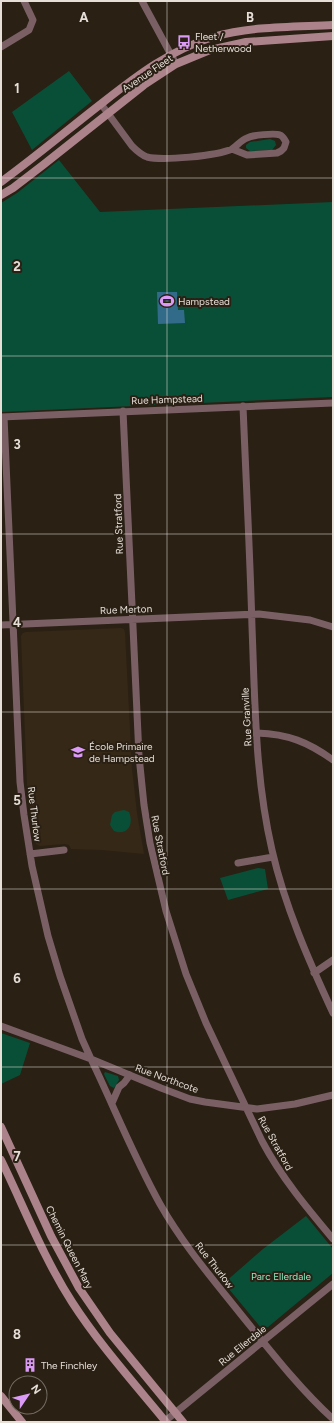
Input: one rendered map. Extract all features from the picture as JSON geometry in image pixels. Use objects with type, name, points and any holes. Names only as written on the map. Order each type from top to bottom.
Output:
[{"type":"main road","name":"Avenue Fleet","points":[[1,182],[143,71],[171,54],[232,32],[268,28],[333,25]]},
{"type":"main road","name":"Avenue Fleet","points":[[1,195],[44,165],[155,77],[176,64],[210,50],[246,42],[333,36]]},
{"type":"main road","name":"Chemin Queen Mary","points":[[2,1131],[51,1236],[79,1288],[110,1333],[183,1422]]},
{"type":"main road","points":[[1,1160],[44,1252],[72,1302],[101,1342],[165,1422]]},
{"type":"main road","points":[[1,1396],[22,1422]]},
{"type":"street","points":[[1,47],[29,30],[33,20],[24,1]]},
{"type":"street","points":[[142,1],[176,64]]},
{"type":"street","points":[[101,104],[132,146],[138,152],[154,158],[208,155],[232,149],[246,138],[274,134],[279,134],[286,142],[284,148],[277,153],[247,155],[232,149]]},
{"type":"street","name":"Rue Hampstead","points":[[2,417],[333,402]]},
{"type":"street","name":"Rue Granville","points":[[243,406],[252,614],[254,700],[263,794],[273,857],[296,928],[333,1013]]},
{"type":"street","name":"Rue Stratford","points":[[123,411],[138,750],[142,791],[159,888],[175,943],[196,999],[262,1141],[280,1172],[333,1239]]},
{"type":"street","name":"Rue Thurlow","points":[[2,417],[20,782],[30,854],[38,896],[54,956],[82,1039],[152,1189],[177,1231],[192,1253],[263,1342],[333,1419]]},
{"type":"street","name":"Rue Merton","points":[[1,625],[265,614],[310,620],[333,627]]},
{"type":"street","points":[[257,733],[296,739],[317,749],[333,760]]},
{"type":"street","points":[[30,854],[64,850]]},
{"type":"street","points":[[238,864],[273,857]]},
{"type":"street","points":[[314,972],[333,960]]},
{"type":"street","name":"Rue Northcote","points":[[1,1026],[91,1059],[190,1099],[257,1109],[295,1104],[333,1095]]},
{"type":"street","points":[[112,1103],[119,1087],[130,1076]]},
{"type":"street","name":"Rue Ellerdale","points":[[165,1422],[175,1412],[333,1284]]},
{"type":"shaded area","name":"École Primaire de Hampstead","points":[[124,629],[125,633],[132,769],[144,854],[71,849],[69,845],[65,844],[40,846],[36,844],[34,840],[27,784],[21,636],[26,632]]},
{"type":"green space","points":[[69,71],[92,101],[32,150],[12,112]]},
{"type":"green space","points":[[270,139],[275,141],[276,145],[272,150],[250,151],[246,148],[246,145],[250,142]]},
{"type":"green space","points":[[59,160],[100,212],[333,202],[333,397],[1,412],[1,203],[17,193]]},
{"type":"green space","points":[[124,810],[129,812],[131,821],[129,828],[123,832],[114,831],[110,825],[112,815],[115,812]]},
{"type":"green space","points":[[258,868],[265,869],[268,889],[228,900],[220,878]]},
{"type":"green space","points":[[1,1033],[30,1043],[20,1075],[1,1084]]},
{"type":"green space","points":[[105,1072],[118,1076],[119,1080],[114,1088],[110,1086],[104,1074]]},
{"type":"green space","name":"Parc Ellerdale","points":[[306,1216],[333,1249],[333,1273],[268,1327],[262,1329],[224,1283],[263,1249]]},
{"type":"water","name":"Hampstead","points":[[157,292],[177,292],[178,310],[184,310],[185,323],[158,324]]},
{"type":"place","name":"Fleet / Netherwood","points":[[184,42]]},
{"type":"place","name":"Hampstead","points":[[167,301]]},
{"type":"place","name":"École Primaire de Hampstead","points":[[78,752]]},
{"type":"place","name":"The Finchley","points":[[30,1365]]}]
